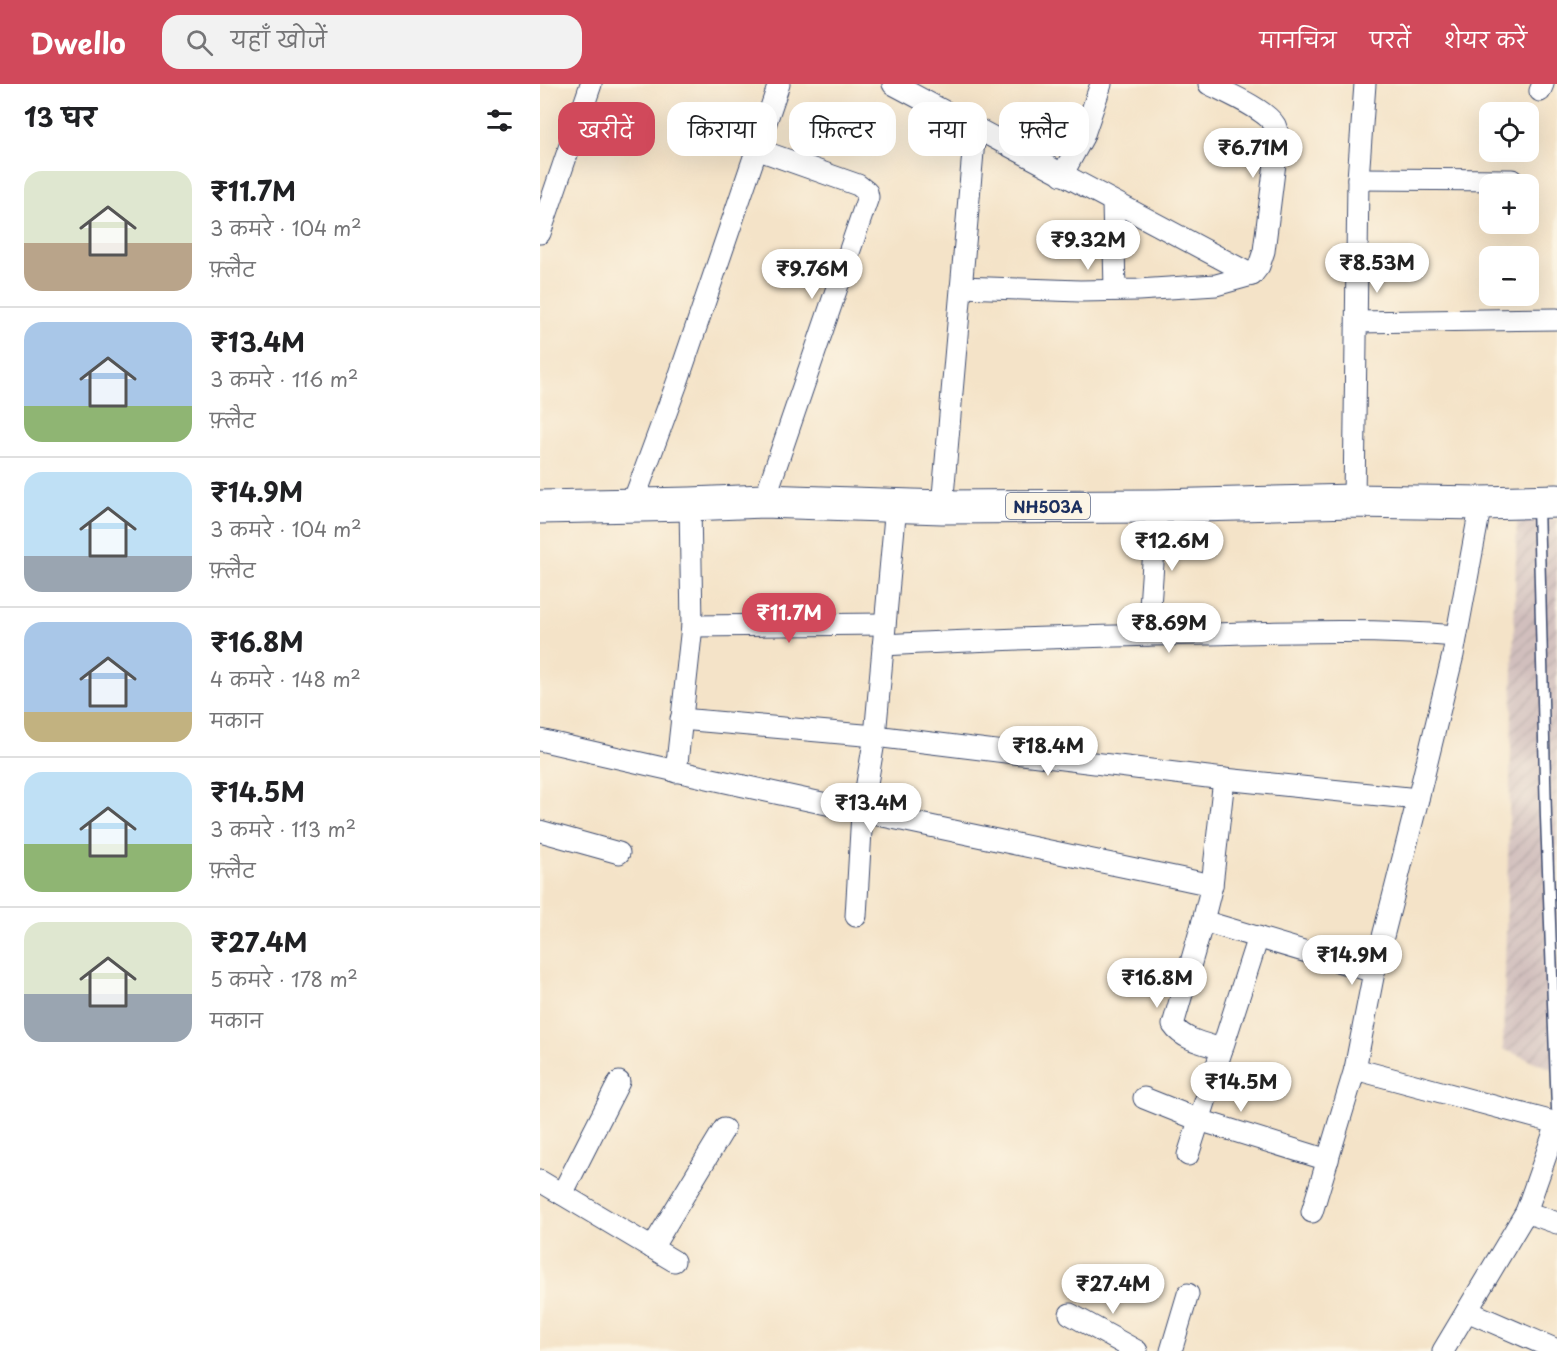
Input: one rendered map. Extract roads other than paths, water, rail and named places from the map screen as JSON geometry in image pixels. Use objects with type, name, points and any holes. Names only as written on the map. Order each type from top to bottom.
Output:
[{"type":"highway","name":"NH503A","points":[[540,507],[764,501],[942,507],[1157,506],[1354,501],[1481,503],[1547,501]]},
{"type":"street","points":[[540,233],[591,84]]},
{"type":"street","points":[[773,102],[779,84]]},
{"type":"street","points":[[893,84],[926,102]]},
{"type":"street","points":[[1062,175],[1083,136],[1101,84]]},
{"type":"street","points":[[961,287],[1114,290],[1216,285],[1252,276],[1259,266],[1264,251],[1278,132],[1270,119],[1262,112],[1209,84]]},
{"type":"street","points":[[1354,501],[1358,178],[1365,84]]},
{"type":"street","points":[[987,135],[1252,276]]},
{"type":"street","points":[[632,505],[677,383],[754,156]]},
{"type":"street","points":[[764,501],[868,197],[867,192],[858,185],[776,156]]},
{"type":"street","points":[[942,507],[973,156]]},
{"type":"street","points":[[1358,178],[1479,180]]},
{"type":"street","points":[[1113,202],[1114,290]]},
{"type":"street","points":[[1357,322],[1557,319]]},
{"type":"street","points":[[1312,1212],[1355,1069],[1374,972],[1418,800],[1456,636],[1481,503]]},
{"type":"street","points":[[676,772],[692,626],[690,504]]},
{"type":"street","points":[[856,916],[862,813],[875,736],[897,505]]},
{"type":"street","points":[[1148,635],[1157,506]]},
{"type":"street","points":[[692,626],[884,634],[1033,637],[1338,631],[1407,632],[1456,636]]},
{"type":"street","points":[[681,718],[875,736],[1224,779],[1418,800]]},
{"type":"street","points":[[540,740],[862,813],[1212,885]]},
{"type":"street","points":[[1222,1049],[1189,1038],[1177,1032],[1173,1025],[1212,885],[1224,779]]},
{"type":"street","points":[[540,831],[619,853]]},
{"type":"street","points":[[1203,921],[1374,972]]},
{"type":"street","points":[[1188,1155],[1258,937]]},
{"type":"street","points":[[1355,1069],[1557,1124],[1526,1212],[1443,1351]]},
{"type":"street","points":[[562,1194],[619,1082]]},
{"type":"street","points":[[1144,1098],[1199,1120],[1328,1160]]},
{"type":"street","points":[[652,1248],[724,1129]]},
{"type":"street","points":[[540,1181],[674,1261]]},
{"type":"street","points":[[1526,1212],[1557,1223]]},
{"type":"street","points":[[1171,1351],[1188,1294]]},
{"type":"street","points":[[1467,1311],[1543,1348]]},
{"type":"street","points":[[1071,1314],[1137,1351]]},
{"type":"lane","points":[[1547,501],[1557,1109]]}]
